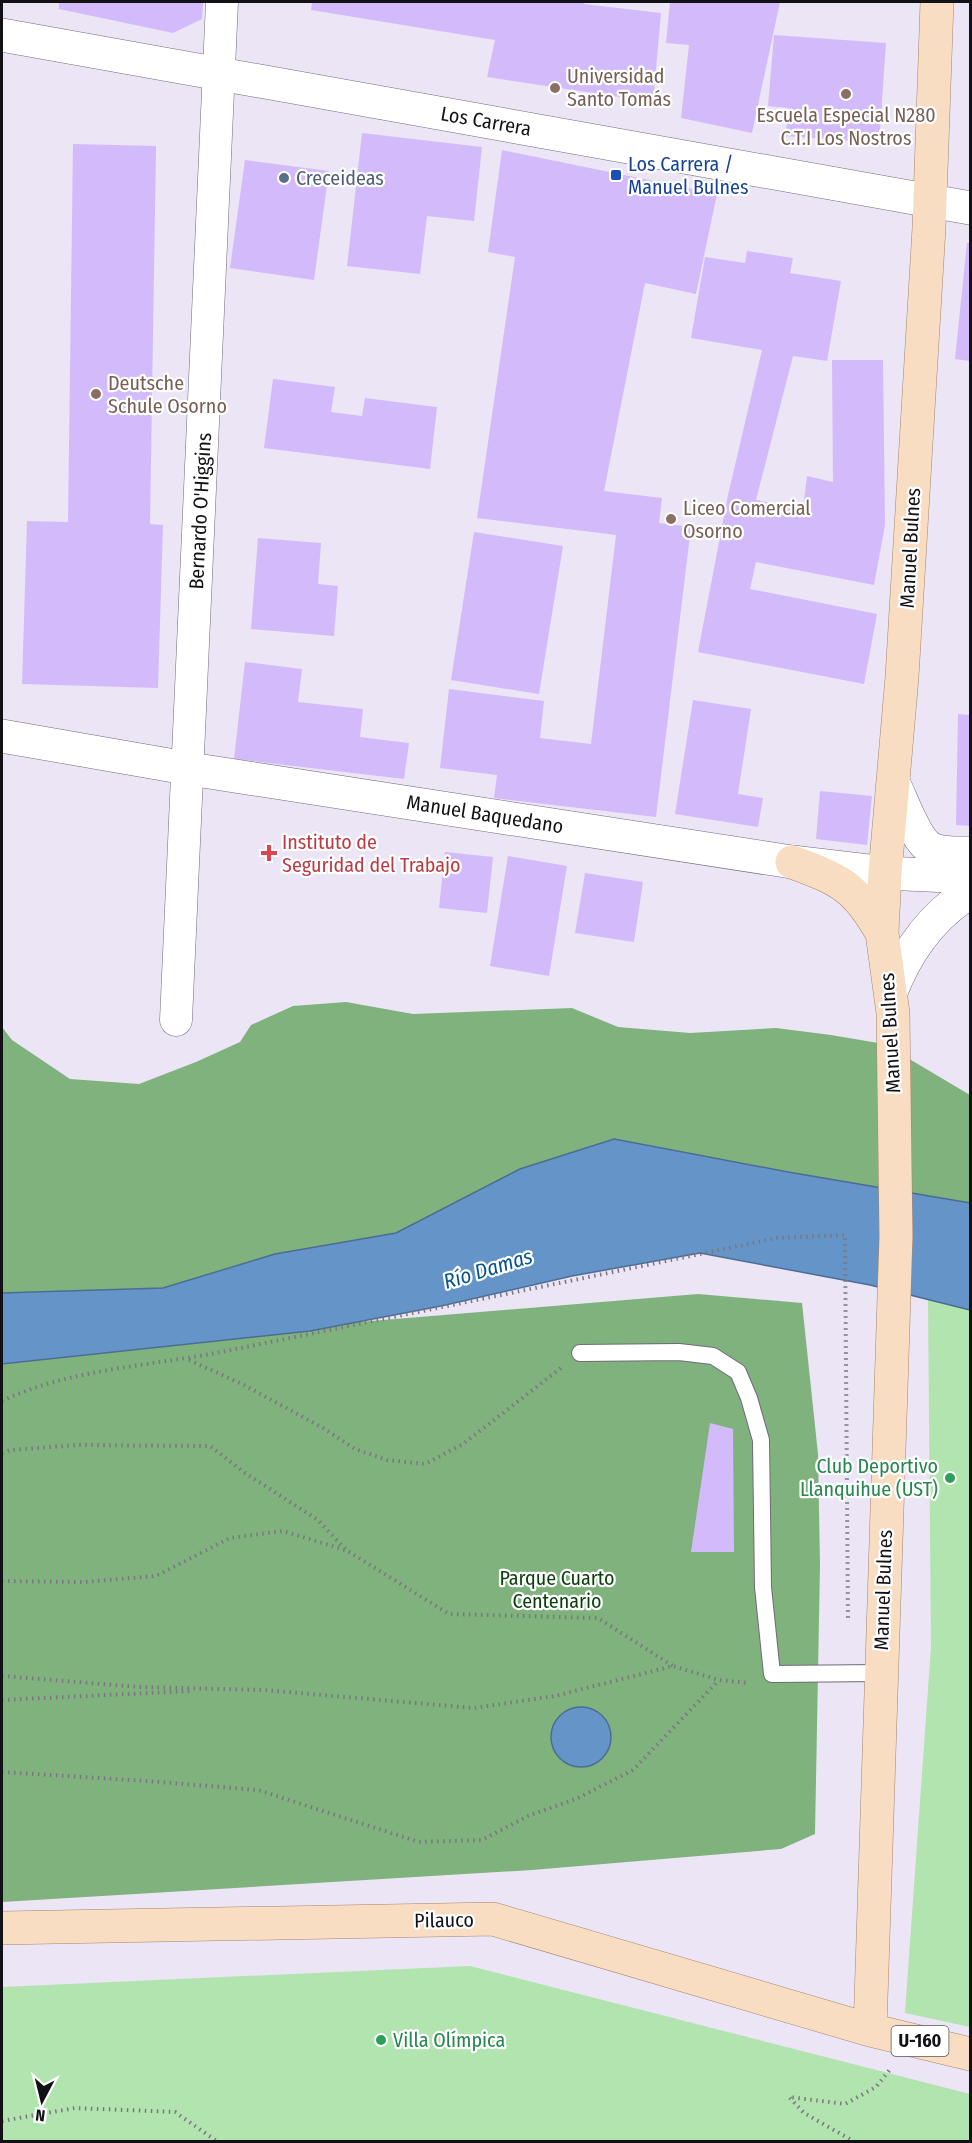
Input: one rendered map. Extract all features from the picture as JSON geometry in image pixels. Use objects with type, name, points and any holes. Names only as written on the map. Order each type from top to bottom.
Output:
[{"type":"main road","name":"Manuel Bulnes","points":[[870,2030],[888,1424],[896,1236],[892,1003],[882,933],[885,873],[894,784],[931,201],[937,2]]},
{"type":"main road","points":[[792,862],[828,875],[846,886],[862,901],[882,933]]},
{"type":"main road","name":"Pilauco","points":[[2,1928],[493,1919],[870,2030]]},
{"type":"main road","name":"U-160","points":[[870,2030],[970,2054]]},
{"type":"street","name":"Bernardo O'Higgins","points":[[176,1020],[222,2]]},
{"type":"street","name":"Los Carrera","points":[[2,35],[970,208]]},
{"type":"street","name":"Manuel Baquedano","points":[[2,736],[188,769],[792,862],[885,873],[970,877]]},
{"type":"street","points":[[894,784],[914,828],[928,847],[935,851],[970,853]]},
{"type":"street","points":[[892,1003],[901,966],[917,942],[935,921],[970,891]]},
{"type":"lane","points":[[580,1353],[679,1352],[713,1356],[738,1372],[749,1398],[761,1440],[763,1587],[772,1674],[880,1673]]},
{"type":"path","points":[[187,1359],[244,1385],[323,1428],[355,1449],[387,1460],[425,1464],[463,1444],[580,1353]]},
{"type":"path","points":[[2,1453],[10,1450],[77,1445],[210,1446],[244,1473],[318,1520],[346,1550]]},
{"type":"path","points":[[2,1581],[83,1582],[156,1576],[230,1538],[283,1531],[346,1550],[449,1614],[597,1618],[673,1666],[719,1680],[755,1684]]},
{"type":"path","points":[[2,1676],[140,1687],[264,1690],[474,1707],[555,1696],[673,1666]]},
{"type":"path","points":[[2,1772],[258,1790],[419,1842],[482,1840],[528,1816],[578,1798],[633,1770],[719,1680]]},
{"type":"path","points":[[2,1700],[222,1689]]},
{"type":"path","points":[[855,2142],[804,2113],[789,2097],[845,2104],[876,2087],[915,2040]]},
{"type":"path","points":[[2,2121],[75,2108],[175,2112],[218,2142]]},
{"type":"green space","points":[[346,1002],[413,1014],[572,1008],[618,1027],[690,1033],[776,1028],[884,1044],[970,1095],[970,1203],[614,1139],[520,1169],[396,1233],[275,1254],[163,1288],[2,1293],[2,1027],[12,1040],[70,1079],[139,1084],[240,1042],[251,1025],[293,1006]]},
{"type":"green space","name":"Parque Cuarto Centenario","points":[[698,1294],[802,1303],[818,1454],[820,1565],[815,1834],[781,1849],[532,1870],[2,1902],[2,1361],[359,1322]]},
{"type":"green space","points":[[928,1299],[970,1310],[970,2027],[905,2013],[931,1647]]},
{"type":"green space","name":"Villa Olímpica","points":[[470,1966],[970,2094],[970,2141],[2,2141],[2,1987]]},
{"type":"water","name":"Río Damas","points":[[614,1139],[970,1203],[970,1310],[870,1285],[700,1253],[572,1276],[441,1306],[310,1331],[2,1364],[2,1293],[163,1288],[275,1254],[396,1233],[520,1169]]},
{"type":"water","points":[[581,1707],[602,1716],[611,1737],[602,1758],[581,1767],[560,1758],[551,1737],[560,1716]]},
{"type":"building","points":[[59,2],[203,2],[202,19],[173,33],[59,9]]},
{"type":"building","points":[[312,2],[584,2],[584,4],[661,13],[653,102],[487,77],[495,40],[311,10]]},
{"type":"building","points":[[670,2],[780,2],[752,133],[681,118],[689,45],[666,43]]},
{"type":"building","points":[[774,35],[886,43],[879,143],[786,136],[788,108],[768,106]]},
{"type":"building","points":[[362,133],[482,147],[474,221],[427,216],[420,274],[347,266]]},
{"type":"building","points":[[73,144],[156,146],[150,524],[163,525],[158,688],[22,684],[27,521],[68,522]]},
{"type":"building","points":[[502,150],[717,194],[696,294],[645,283],[604,491],[662,498],[659,523],[691,527],[656,817],[494,798],[497,775],[440,768],[449,689],[544,701],[540,738],[591,744],[616,535],[477,518],[515,257],[488,252]]},
{"type":"building","points":[[245,160],[329,171],[314,280],[230,268]]},
{"type":"building","points":[[967,243],[970,243],[970,361],[955,359]]},
{"type":"building","points":[[747,251],[793,258],[790,273],[841,281],[827,361],[793,356],[756,500],[803,509],[807,476],[833,482],[832,360],[883,360],[885,525],[874,585],[756,562],[750,589],[877,614],[864,684],[698,652],[728,495],[762,350],[691,338],[705,257],[745,263]]},
{"type":"building","points":[[273,379],[335,387],[331,412],[362,416],[365,398],[437,407],[430,469],[264,448]]},
{"type":"building","points":[[474,532],[563,546],[539,694],[451,680]]},
{"type":"building","points":[[258,538],[321,543],[318,584],[338,586],[334,636],[251,629]]},
{"type":"building","points":[[245,662],[302,669],[298,702],[363,709],[360,737],[409,743],[404,779],[234,759]]},
{"type":"building","points":[[693,700],[751,709],[738,794],[763,798],[758,827],[675,814]]},
{"type":"building","points":[[958,714],[970,715],[970,826],[956,825]]},
{"type":"building","points":[[820,791],[872,796],[867,845],[816,839]]},
{"type":"building","points":[[445,852],[493,857],[487,913],[439,908]]},
{"type":"building","points":[[508,856],[567,866],[549,976],[490,966]]},
{"type":"building","points":[[585,873],[643,882],[634,942],[575,933]]},
{"type":"building","points":[[710,1423],[733,1429],[734,1552],[691,1552]]},
{"type":"place","name":"Universidad Santo Tomás","points":[[555,88]]},
{"type":"place","name":"Escuela Especial N280 C.T.I Los Nostros","points":[[846,94]]},
{"type":"place","name":"Los Carrera / Manuel Bulnes","points":[[616,175]]},
{"type":"place","name":"Creceideas","points":[[284,178]]},
{"type":"place","name":"Deutsche Schule Osorno","points":[[96,394]]},
{"type":"place","name":"Liceo Comercial Osorno","points":[[671,519]]},
{"type":"place","name":"Instituto de Seguridad del Trabajo","points":[[269,853]]},
{"type":"place","name":"Club Deportivo Llanquihue (UST)","points":[[950,1478]]},
{"type":"place","name":"Villa Olímpica","points":[[381,2040]]}]
